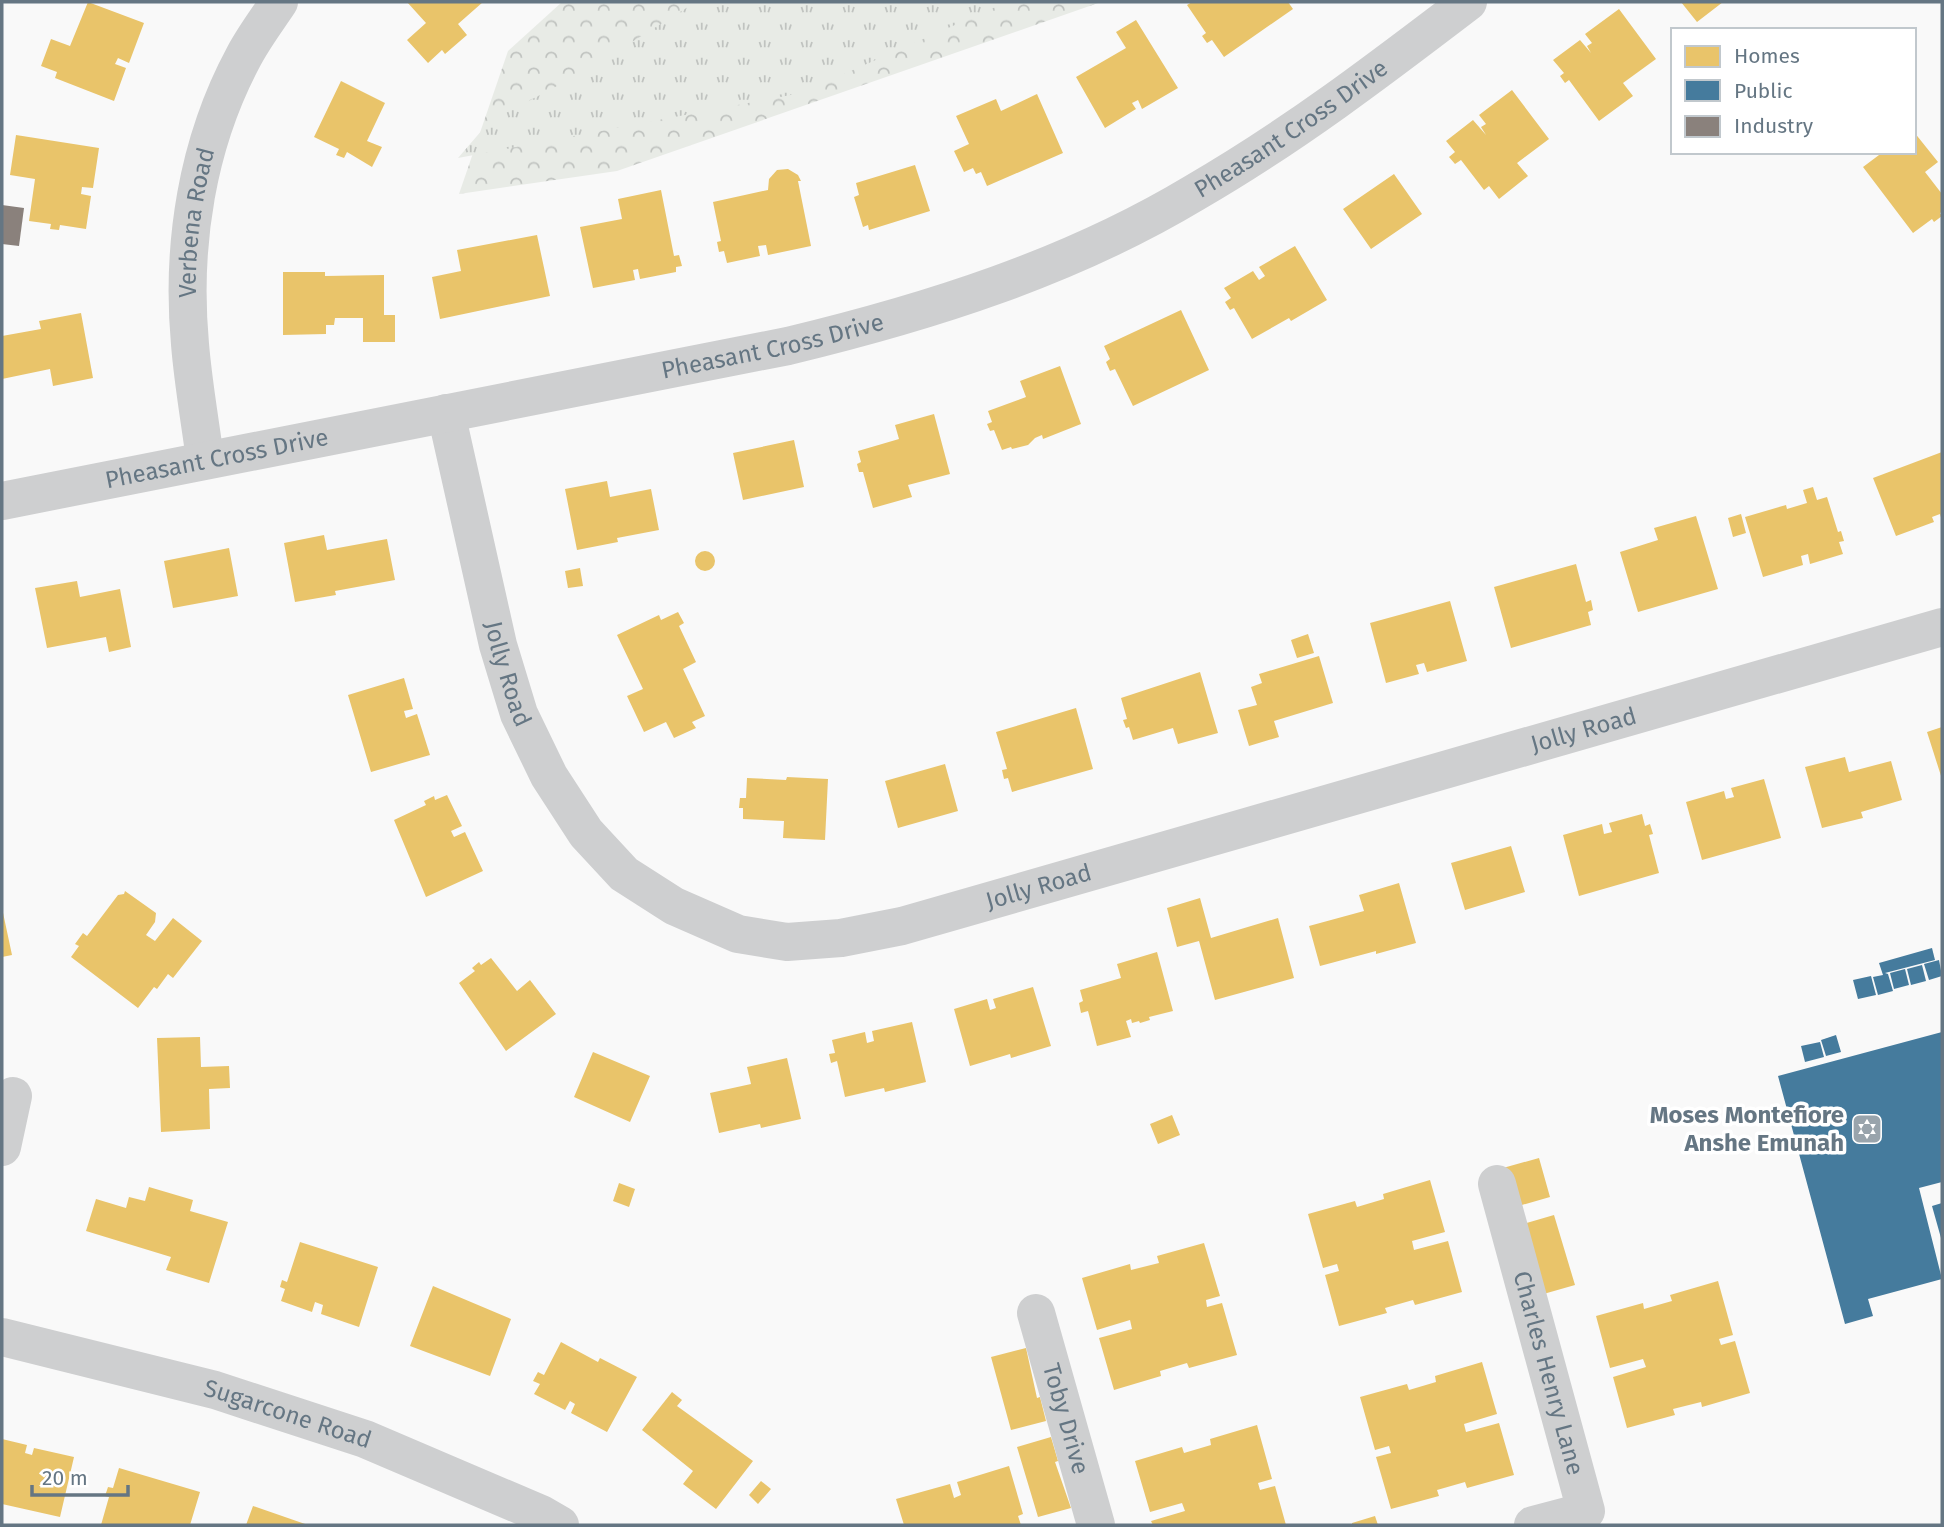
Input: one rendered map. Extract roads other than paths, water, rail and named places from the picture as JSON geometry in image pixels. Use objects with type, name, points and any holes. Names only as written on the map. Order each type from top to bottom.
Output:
[{"type":"street","name":"Verbena Road","points":[[205,459],[190,342],[188,254],[198,181],[214,124],[244,55],[279,2]]},
{"type":"street","name":"Pheasant Cross Drive","points":[[2,501],[788,346],[877,325],[962,299],[1114,236],[1192,195],[1266,150],[1345,95],[1468,2]]},
{"type":"street","name":"Jolly Road","points":[[446,413],[498,645],[519,714],[549,776],[586,833],[624,874],[674,906],[738,934],[786,942],[841,938],[902,926],[1942,627]]},
{"type":"street","points":[[2,1147],[13,1096]]},
{"type":"street","name":"Charles Henry Lane","points":[[1497,1184],[1586,1511],[1533,1525]]},
{"type":"street","name":"Toby Drive","points":[[1036,1313],[1096,1525]]},
{"type":"street","name":"Sugarcone Road","points":[[2,1337],[215,1390],[365,1440],[485,1489],[561,1525]]},
{"type":"place","name":"Moses Montefiore Anshe Emunah","points":[[1867,1129]]}]
